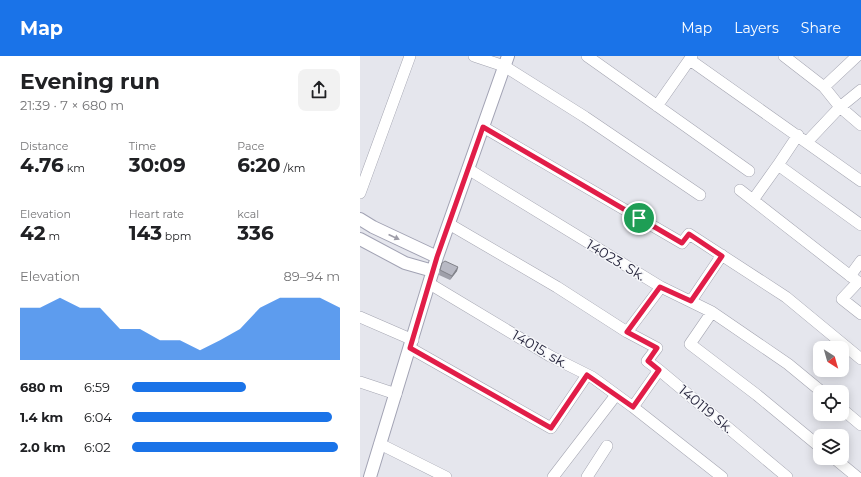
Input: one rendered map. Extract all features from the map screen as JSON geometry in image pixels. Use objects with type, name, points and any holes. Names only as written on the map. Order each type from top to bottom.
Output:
[{"type":"main road","points":[[370,477],[434,271],[437,257],[506,61]]},
{"type":"main road","points":[[360,219],[373,227],[437,257]]},
{"type":"main road","points":[[360,239],[405,263],[434,271]]},
{"type":"street","points":[[360,193],[410,56]]},
{"type":"street","points":[[474,56],[506,61],[585,117],[700,194]]},
{"type":"street","points":[[587,56],[749,171]]},
{"type":"street","points":[[784,56],[824,87],[840,107],[861,125]]},
{"type":"street","points":[[824,87],[857,56]]},
{"type":"street","points":[[657,106],[691,58],[861,181]]},
{"type":"street","points":[[807,142],[840,107],[861,90]]},
{"type":"street","points":[[483,127],[682,243],[689,234],[786,297],[861,358]]},
{"type":"street","points":[[753,200],[798,135]]},
{"type":"street","points":[[778,165],[861,225]]},
{"type":"street","name":"14023. Sk.","points":[[468,169],[660,287],[712,312],[788,364],[814,385]]},
{"type":"street","points":[[740,190],[858,282],[842,299],[861,314]]},
{"type":"street","points":[[449,224],[557,287],[627,332],[657,348],[648,361],[659,370],[633,407]]},
{"type":"street","points":[[691,301],[722,256]]},
{"type":"street","points":[[850,276],[861,261]]},
{"type":"street","name":"14015. sk.","points":[[430,284],[550,356],[587,375],[633,407],[722,477]]},
{"type":"street","points":[[627,332],[660,287]]},
{"type":"street","points":[[712,312],[690,344],[813,440]]},
{"type":"street","points":[[360,317],[411,344],[551,428],[587,375]]},
{"type":"street","name":"140119 Sk.","points":[[659,370],[787,477]]},
{"type":"street","points":[[360,382],[396,394]]},
{"type":"street","points":[[553,477],[616,395]]},
{"type":"street","points":[[849,415],[861,424]]},
{"type":"street","points":[[380,444],[446,477]]},
{"type":"street","points":[[593,475],[607,446]]},
{"type":"street","points":[[842,465],[857,477]]},
{"type":"building","points":[[445,261],[458,267],[452,276],[440,270],[442,263]]},
{"type":"route","points":[[483,127],[639,218],[682,243],[689,234],[722,256],[691,301],[660,287],[627,332],[657,348],[648,361],[659,370],[633,407],[592,377],[587,375],[551,428],[410,348],[437,257],[483,127]]}]
